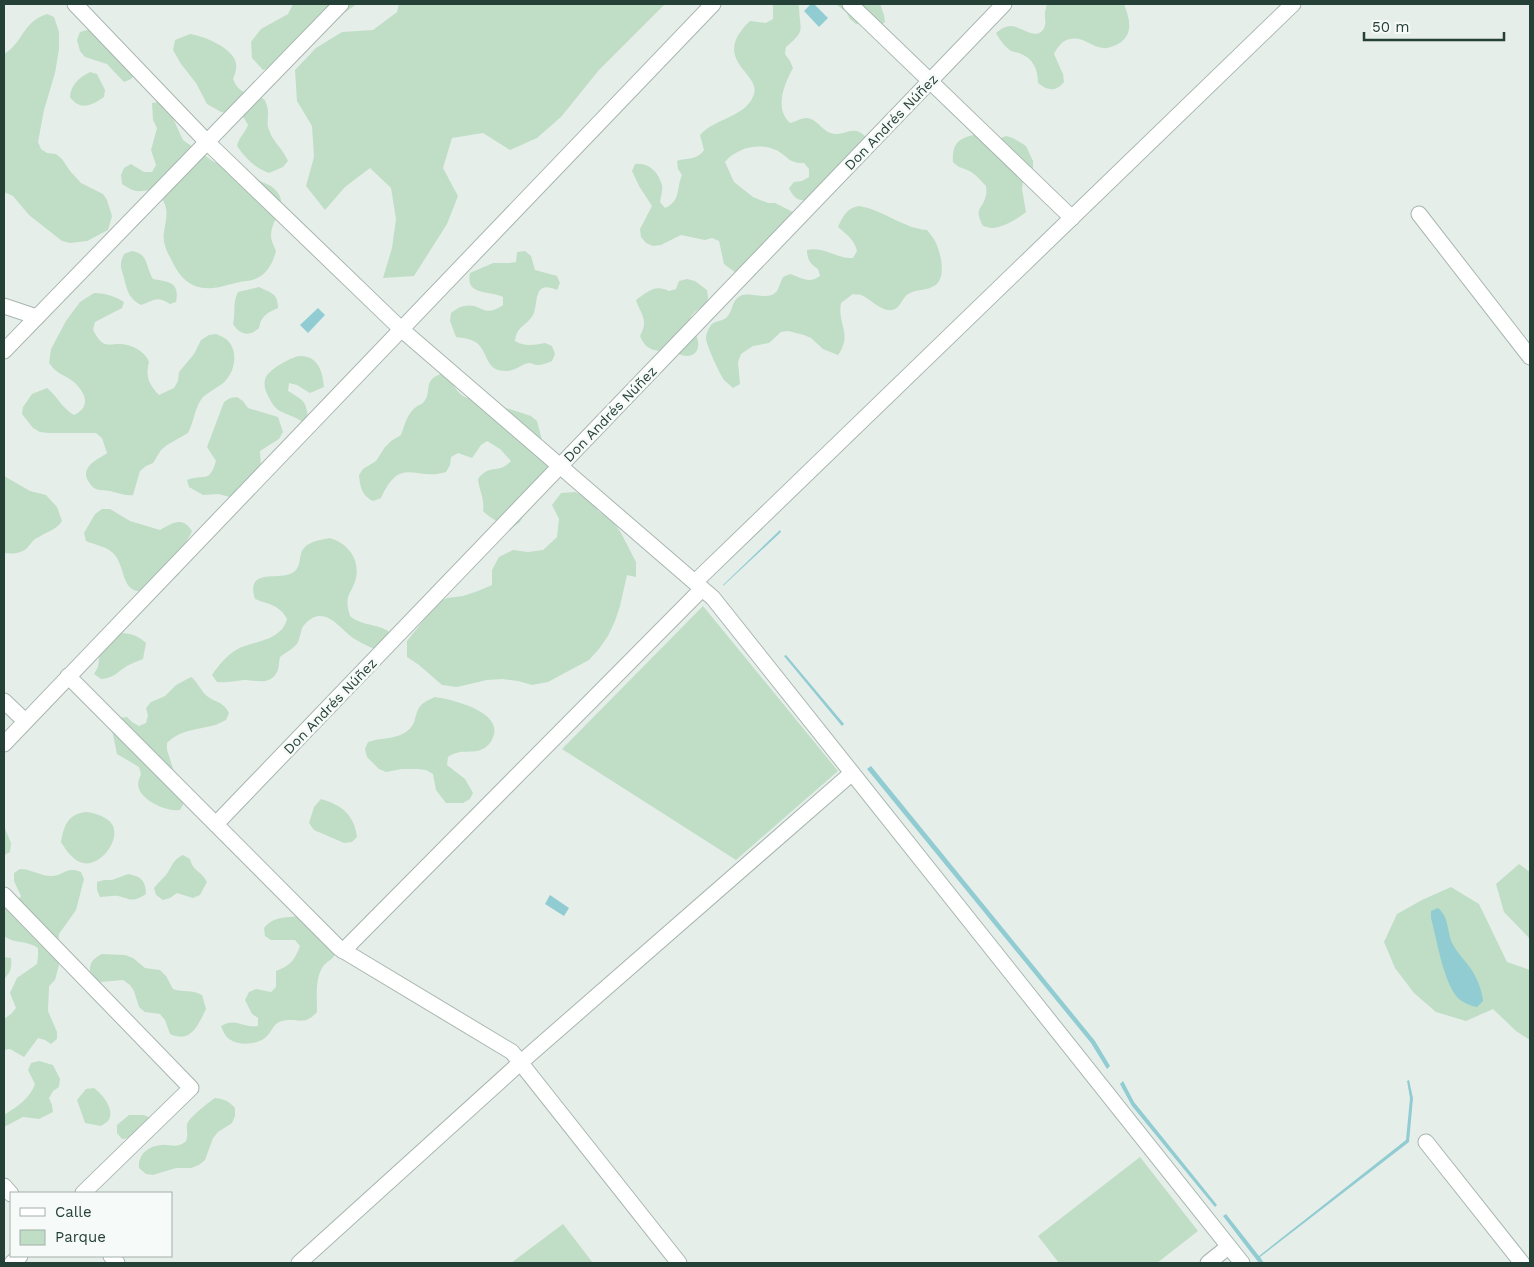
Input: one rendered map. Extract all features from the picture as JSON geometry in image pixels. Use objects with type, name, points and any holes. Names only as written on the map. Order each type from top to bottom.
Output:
[{"type":"street","points":[[75,4],[207,142],[401,329],[713,598],[1242,1263]]},
{"type":"street","points":[[4,351],[341,4]]},
{"type":"street","points":[[4,744],[713,4]]},
{"type":"street","points":[[850,4],[1072,218]]},
{"type":"street","name":"Don Andrés Núñez","points":[[216,824],[1004,4]]},
{"type":"street","points":[[343,951],[698,586],[1072,218],[1293,4]]},
{"type":"street","points":[[1419,214],[1530,357]]},
{"type":"street","points":[[4,306],[37,317]]},
{"type":"street","points":[[68,676],[343,951],[512,1052],[679,1263]]},
{"type":"street","points":[[4,701],[25,721]]},
{"type":"street","points":[[299,1263],[520,1063],[852,773]]},
{"type":"street","points":[[4,895],[191,1088],[84,1192]]},
{"type":"street","points":[[1426,1142],[1522,1263]]},
{"type":"street","points":[[1208,1263],[1228,1247]]},
{"type":"green space","points":[[293,4],[357,4],[325,26],[277,66],[263,70],[252,58],[251,42],[261,29],[288,14]]},
{"type":"green space","points":[[399,4],[665,4],[599,70],[561,117],[537,138],[510,150],[483,133],[452,138],[443,168],[458,196],[447,224],[414,276],[383,278],[392,248],[396,219],[391,188],[370,168],[345,187],[325,210],[306,186],[314,157],[312,126],[297,101],[295,70],[316,48],[342,32],[373,30],[397,12]]},
{"type":"green space","points":[[773,4],[798,4],[799,7],[800,30],[797,37],[786,47],[785,54],[793,68],[782,96],[782,110],[785,117],[790,123],[810,118],[830,133],[840,134],[857,131],[867,138],[815,201],[796,198],[789,188],[794,182],[802,181],[809,177],[809,169],[804,163],[795,162],[776,150],[762,147],[748,148],[735,153],[725,162],[734,182],[753,197],[768,203],[775,203],[797,214],[736,273],[724,264],[719,241],[712,238],[705,240],[681,235],[661,245],[653,246],[646,243],[641,237],[640,229],[652,206],[632,171],[635,164],[644,164],[652,168],[662,185],[660,202],[665,208],[674,202],[682,175],[678,169],[677,161],[698,156],[704,150],[700,135],[706,129],[745,108],[754,94],[754,86],[735,56],[734,46],[739,34],[750,21],[766,23],[773,19]]},
{"type":"green space","points":[[836,4],[880,4],[885,22],[879,27],[856,24]]},
{"type":"green space","points":[[1047,4],[1124,4],[1128,15],[1129,31],[1127,36],[1118,44],[1107,48],[1074,38],[1062,43],[1054,54],[1063,74],[1064,82],[1055,89],[1045,88],[1038,83],[1036,69],[1031,61],[1024,55],[1009,49],[1002,43],[996,33],[1003,28],[1011,26],[1033,34],[1041,32],[1045,26]]},
{"type":"green space","points":[[47,14],[54,17],[59,32],[59,49],[38,142],[41,149],[47,153],[56,154],[62,159],[81,183],[103,194],[107,200],[112,216],[108,230],[87,241],[70,243],[62,241],[29,215],[13,196],[4,192],[4,54],[16,44],[33,22]]},
{"type":"green space","points":[[94,28],[136,73],[131,79],[124,82],[107,64],[85,57],[80,51],[77,40],[80,32]]},
{"type":"green space","points":[[190,34],[210,40],[230,52],[236,63],[233,79],[235,84],[242,91],[264,99],[268,108],[269,130],[288,161],[283,167],[269,173],[251,162],[237,146],[248,125],[244,118],[236,114],[221,112],[207,104],[196,83],[173,50],[175,40]]},
{"type":"green space","points":[[90,72],[97,74],[105,90],[104,97],[95,103],[82,106],[70,97],[71,92],[76,82]]},
{"type":"green space","points":[[159,102],[170,112],[183,140],[214,162],[221,163],[271,186],[278,192],[281,204],[271,236],[276,251],[266,272],[257,278],[213,288],[198,287],[187,282],[175,267],[165,247],[165,205],[158,193],[150,190],[136,191],[122,184],[121,175],[124,168],[131,164],[144,172],[152,172],[156,165],[151,150],[157,128],[153,120],[152,103]]},
{"type":"green space","points":[[974,135],[996,140],[1006,136],[1013,138],[1026,146],[1033,161],[1033,168],[1023,181],[1022,189],[1026,212],[1000,227],[991,228],[983,226],[979,212],[985,200],[986,186],[973,173],[953,162],[953,151],[957,144],[963,138]]},
{"type":"green space","points":[[859,206],[877,211],[909,226],[927,230],[935,241],[941,260],[942,272],[938,283],[931,288],[908,294],[892,310],[884,309],[861,295],[853,294],[841,303],[840,311],[844,341],[838,355],[823,349],[811,338],[804,335],[788,331],[781,332],[769,343],[753,346],[741,354],[738,362],[740,384],[733,388],[724,380],[708,347],[706,336],[711,325],[726,318],[735,301],[740,296],[769,296],[777,291],[783,277],[790,274],[809,280],[820,276],[818,269],[810,261],[807,250],[825,251],[841,257],[853,258],[857,251],[854,243],[838,227],[846,213]]},
{"type":"green space","points":[[132,251],[144,258],[153,279],[168,282],[175,287],[176,302],[170,304],[158,299],[141,305],[132,298],[127,289],[121,265],[124,254]]},
{"type":"green space","points":[[525,251],[531,256],[535,270],[557,276],[560,283],[557,290],[549,287],[540,290],[533,315],[520,329],[515,341],[526,345],[545,343],[552,346],[555,354],[552,361],[545,364],[529,363],[510,371],[500,371],[491,366],[482,348],[476,342],[456,337],[450,321],[451,313],[463,306],[491,311],[503,305],[503,297],[474,289],[469,280],[470,273],[493,263],[516,262],[517,252]]},
{"type":"green space","points":[[687,279],[695,281],[707,290],[708,298],[706,305],[693,313],[688,327],[694,331],[698,340],[697,351],[695,354],[683,356],[649,348],[640,336],[644,322],[636,300],[655,289],[659,288],[669,291],[676,289],[679,281]]},
{"type":"green space","points":[[259,287],[275,296],[278,308],[265,315],[259,328],[252,333],[245,334],[239,331],[233,324],[236,296],[238,292]]},
{"type":"green space","points":[[94,293],[109,295],[124,302],[122,308],[95,322],[93,330],[96,336],[105,344],[128,345],[144,355],[149,362],[147,372],[149,380],[159,395],[174,388],[178,381],[179,372],[194,354],[201,340],[209,335],[216,334],[225,338],[234,352],[234,364],[230,375],[222,384],[205,395],[200,401],[188,433],[167,445],[161,450],[153,463],[140,471],[133,495],[96,489],[87,479],[86,474],[89,466],[107,453],[102,438],[96,433],[40,432],[33,428],[22,414],[23,407],[32,394],[47,388],[74,415],[83,408],[85,400],[79,387],[56,371],[49,363],[51,349],[66,321],[80,302]]},
{"type":"green space","points":[[299,356],[305,356],[315,361],[321,370],[324,387],[310,393],[297,385],[289,383],[288,391],[301,399],[307,409],[308,420],[301,421],[276,408],[265,389],[265,379],[272,370],[286,361]]},
{"type":"green space","points":[[444,373],[465,397],[478,399],[531,416],[537,421],[543,444],[550,458],[549,488],[539,499],[532,503],[519,523],[513,527],[497,521],[483,511],[478,479],[486,471],[502,467],[511,461],[500,449],[487,441],[481,445],[472,458],[458,453],[451,457],[450,465],[446,472],[435,474],[402,473],[395,477],[388,485],[381,498],[373,501],[366,497],[362,491],[359,475],[363,469],[376,461],[385,447],[401,435],[410,413],[426,399],[432,379]]},
{"type":"green space","points":[[237,397],[248,408],[278,417],[283,432],[279,439],[260,451],[261,467],[234,498],[218,494],[203,495],[189,487],[187,480],[205,477],[211,473],[216,461],[207,447],[224,402],[230,398]]},
{"type":"green space","points":[[4,476],[30,491],[46,495],[57,507],[62,521],[35,539],[25,550],[16,553],[4,553]]},
{"type":"green space","points":[[575,492],[590,499],[598,511],[612,520],[636,562],[636,577],[627,575],[620,606],[608,636],[589,660],[548,682],[532,685],[502,679],[487,680],[457,687],[442,685],[407,657],[407,641],[434,604],[447,598],[463,596],[492,585],[492,570],[499,557],[513,550],[528,552],[543,550],[557,537],[559,519],[552,505],[561,493]]},
{"type":"green space","points":[[102,509],[110,509],[130,521],[160,530],[177,522],[188,526],[192,531],[181,551],[179,574],[170,581],[152,589],[141,591],[134,590],[129,586],[118,559],[113,553],[104,547],[86,541],[84,533],[95,514]]},
{"type":"green space","points":[[330,538],[342,544],[351,552],[356,564],[356,578],[347,603],[350,616],[360,622],[382,628],[392,634],[377,650],[353,638],[330,619],[318,616],[312,618],[303,626],[297,644],[280,657],[278,671],[270,679],[266,681],[217,682],[212,675],[229,655],[236,650],[273,636],[284,627],[287,619],[281,610],[255,599],[253,589],[255,582],[266,577],[288,575],[294,572],[305,547],[312,542]]},
{"type":"green space","points":[[703,606],[838,771],[736,860],[562,749]]},
{"type":"green space","points":[[119,633],[133,635],[146,643],[143,659],[112,676],[101,679],[94,674],[98,667],[100,651]]},
{"type":"green space","points":[[191,677],[207,696],[222,704],[229,713],[226,720],[213,726],[182,733],[167,743],[167,750],[184,803],[180,810],[163,808],[151,802],[139,789],[138,785],[141,774],[139,767],[117,754],[112,722],[119,718],[127,717],[139,726],[146,723],[148,715],[146,708],[151,702],[165,696],[176,685]]},
{"type":"green space","points":[[435,697],[452,700],[473,708],[490,719],[494,726],[493,738],[486,747],[477,751],[458,752],[448,757],[447,765],[465,779],[473,793],[470,799],[463,803],[446,803],[436,790],[433,774],[426,770],[402,769],[386,772],[379,769],[367,757],[365,749],[368,742],[397,736],[408,731],[413,725],[420,707]]},
{"type":"green space","points":[[321,799],[335,804],[350,817],[357,837],[352,842],[344,843],[314,830],[309,823],[314,807]]},
{"type":"green space","points":[[86,812],[97,814],[108,820],[113,826],[114,839],[102,857],[96,861],[83,863],[70,855],[61,842],[68,821],[75,815]]},
{"type":"green space","points":[[4,826],[11,843],[10,852],[4,855]]},
{"type":"green space","points":[[183,855],[190,859],[193,867],[207,882],[200,895],[193,898],[177,893],[163,900],[156,895],[154,888],[175,861]]},
{"type":"green space","points":[[1519,864],[1530,872],[1530,939],[1504,912],[1496,884]]},
{"type":"green space","points":[[20,869],[51,876],[76,870],[81,872],[84,879],[76,910],[59,934],[57,950],[59,965],[55,980],[49,986],[48,1011],[57,1032],[57,1039],[51,1044],[38,1038],[24,1057],[10,1049],[4,1050],[4,1019],[16,1008],[10,993],[17,978],[37,964],[38,956],[38,948],[4,936],[4,896],[16,902],[21,896],[14,881],[14,873]]},
{"type":"green space","points":[[128,874],[136,876],[144,882],[146,894],[135,899],[116,896],[100,897],[97,890],[97,882],[112,880]]},
{"type":"green space","points":[[1451,887],[1479,904],[1507,962],[1530,970],[1530,1040],[1516,1031],[1493,1009],[1466,1021],[1436,1012],[1414,993],[1395,968],[1384,942],[1397,914]]},
{"type":"green space","points":[[300,916],[337,949],[333,958],[322,968],[318,978],[317,1012],[308,1019],[279,1022],[266,1037],[258,1042],[243,1044],[229,1039],[221,1026],[226,1023],[258,1026],[258,1018],[252,1014],[245,1000],[249,992],[256,989],[271,992],[276,987],[276,971],[291,962],[300,946],[295,940],[271,940],[265,936],[264,928],[276,919]]},
{"type":"green space","points":[[102,954],[125,955],[133,958],[145,968],[160,970],[166,976],[173,989],[202,995],[206,1009],[197,1027],[189,1035],[183,1037],[170,1034],[165,1020],[160,1014],[145,1012],[139,1007],[134,991],[123,980],[100,982],[92,979],[90,971],[92,962]]},
{"type":"green space","points":[[4,957],[11,958],[11,964],[10,972],[4,979]]},
{"type":"green space","points":[[39,1061],[53,1065],[60,1079],[59,1087],[53,1091],[49,1098],[53,1112],[39,1119],[23,1117],[4,1127],[4,1115],[22,1102],[33,1089],[35,1084],[28,1070],[31,1063]]},
{"type":"green space","points":[[94,1088],[104,1098],[110,1112],[108,1121],[101,1126],[85,1123],[77,1100],[86,1089]]},
{"type":"green space","points":[[215,1098],[231,1104],[235,1108],[235,1116],[232,1123],[218,1132],[213,1138],[205,1160],[191,1168],[176,1168],[153,1175],[146,1174],[139,1168],[140,1159],[148,1149],[162,1145],[177,1146],[186,1141],[188,1122]]},
{"type":"green space","points":[[129,1115],[144,1115],[151,1118],[130,1138],[122,1139],[117,1133],[117,1125]]},
{"type":"green space","points":[[1140,1157],[1198,1231],[1157,1263],[1059,1263],[1038,1236]]},
{"type":"green space","points":[[563,1224],[593,1263],[511,1263]]},
{"type":"water","points":[[811,4],[814,4],[828,18],[819,27],[804,11]]},
{"type":"water","points":[[318,308],[325,315],[308,333],[300,325]]},
{"type":"water","points":[[780,530],[781,532],[723,586],[723,585]]},
{"type":"water","points":[[786,655],[844,724],[842,726],[784,656]]},
{"type":"water","points":[[871,766],[1095,1041],[1110,1066],[1107,1069],[1091,1043],[867,769]]},
{"type":"water","points":[[550,895],[569,908],[564,916],[545,904]]},
{"type":"water","points":[[1438,908],[1446,920],[1452,943],[1471,969],[1479,984],[1483,1001],[1477,1007],[1466,1004],[1459,999],[1448,981],[1431,918],[1431,911]]},
{"type":"water","points":[[1409,1080],[1413,1098],[1409,1142],[1260,1257],[1264,1263],[1259,1263],[1223,1216],[1226,1214],[1259,1256],[1406,1140],[1410,1098],[1407,1081]]},
{"type":"water","points":[[1123,1081],[1134,1102],[1217,1205],[1215,1207],[1132,1106],[1120,1084]]}]
